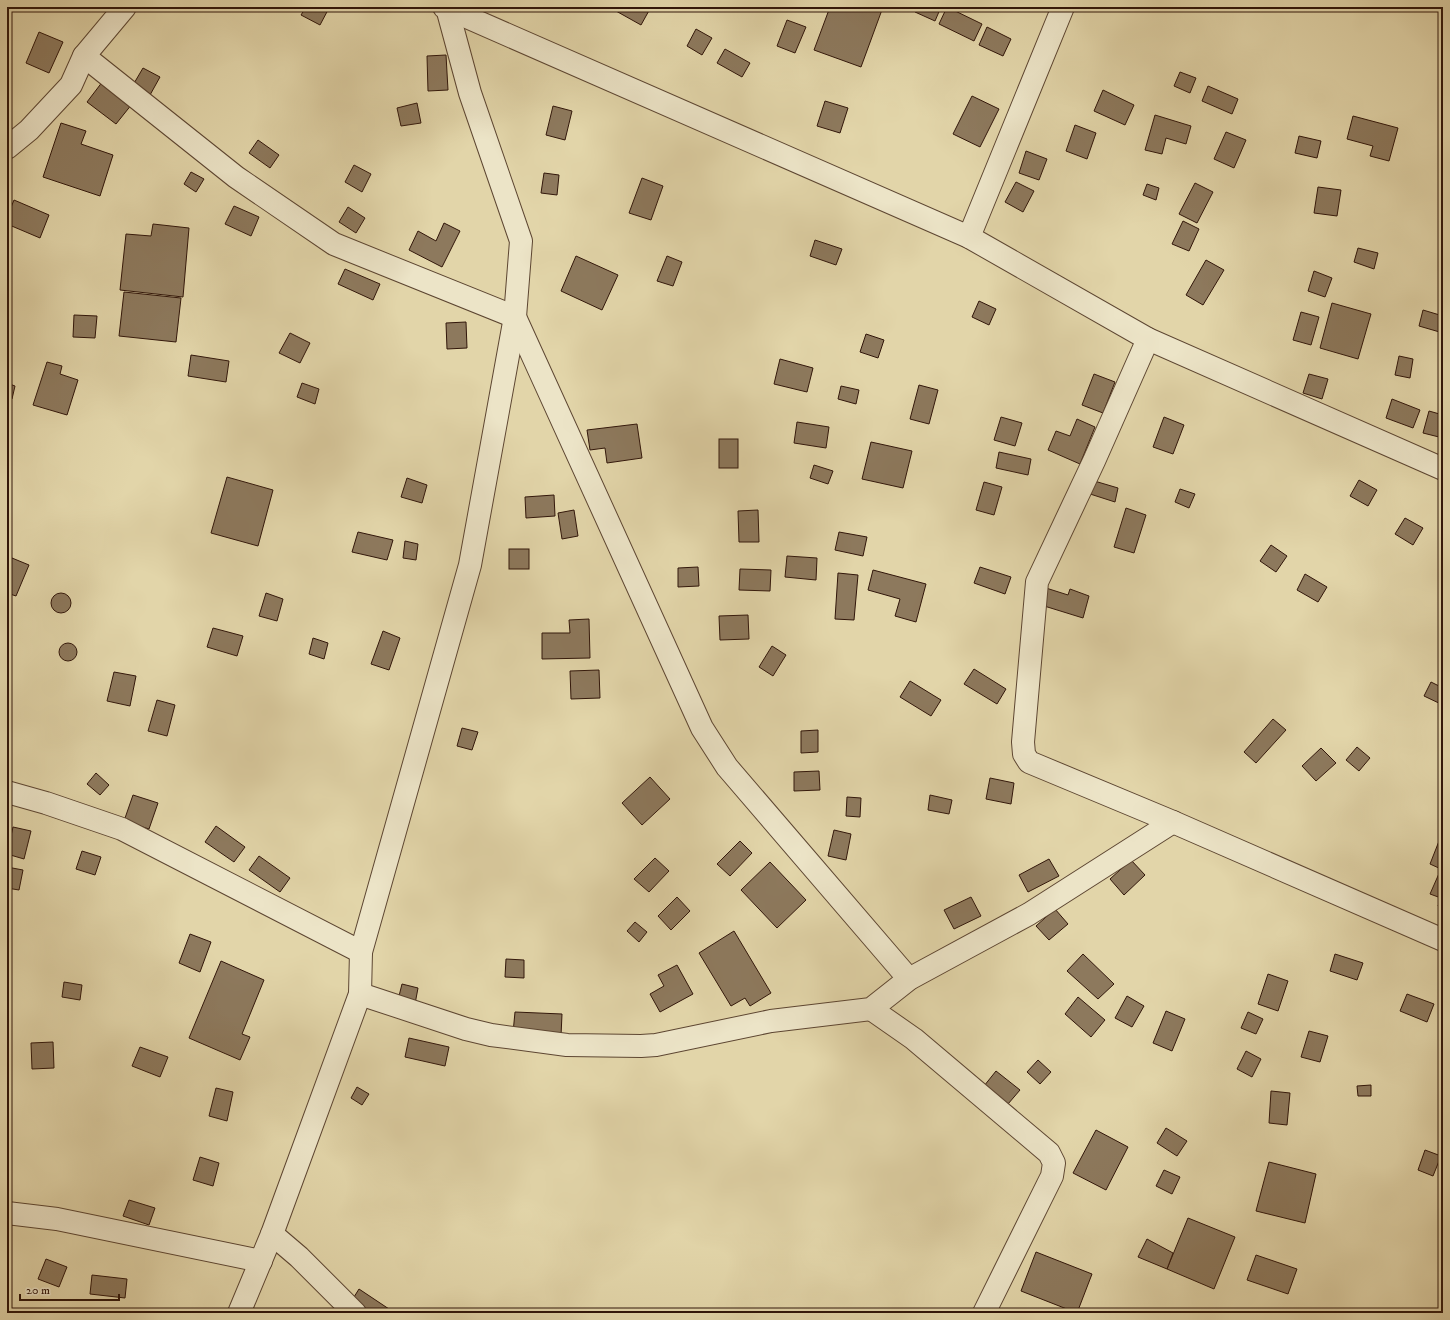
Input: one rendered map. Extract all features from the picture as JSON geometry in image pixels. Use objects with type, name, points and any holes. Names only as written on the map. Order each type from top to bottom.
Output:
[{"type":"street","points":[[7,148],[29,130],[71,84],[84,56],[125,7]]},
{"type":"street","points":[[970,237],[1063,7]]},
{"type":"street","points":[[446,8],[970,237],[1148,339],[1443,469]]},
{"type":"street","points":[[239,1313],[272,1234],[360,994],[361,952],[470,565],[515,318],[521,241],[470,93],[446,8]]},
{"type":"street","points":[[84,56],[236,177],[334,244],[515,318],[702,728],[727,767],[909,979]]},
{"type":"street","points":[[1148,339],[1094,461],[1037,582],[1023,742],[1024,754],[1029,762],[1173,822],[1443,940]]},
{"type":"street","points":[[7,792],[46,803],[122,829],[361,952]]},
{"type":"street","points":[[360,994],[466,1029],[491,1035],[567,1045],[656,1045],[771,1021],[870,1009],[909,979],[1029,914],[1173,822]]},
{"type":"street","points":[[870,1009],[914,1039],[1049,1153],[1054,1163],[1052,1176],[984,1313]]},
{"type":"street","points":[[7,1213],[57,1219],[261,1261]]},
{"type":"street","points":[[272,1234],[299,1257],[355,1313]]},
{"type":"building","points":[[306,7],[329,8],[320,25],[301,15]]},
{"type":"building","points":[[618,7],[651,7],[641,25],[616,11]]},
{"type":"building","points":[[830,7],[883,7],[861,67],[814,50]]},
{"type":"building","points":[[917,7],[941,7],[935,21],[915,12]]},
{"type":"building","points":[[947,7],[982,24],[974,41],[939,24]]},
{"type":"building","points":[[787,20],[806,27],[795,53],[777,46]]},
{"type":"building","points":[[987,27],[1011,39],[1003,56],[979,45]]},
{"type":"building","points":[[696,29],[712,38],[702,55],[687,46]]},
{"type":"building","points":[[39,32],[63,42],[49,73],[26,63]]},
{"type":"building","points":[[725,49],[750,63],[742,77],[717,63]]},
{"type":"building","points":[[446,55],[448,90],[428,91],[427,56]]},
{"type":"building","points":[[143,68],[160,77],[150,95],[133,85]]},
{"type":"building","points":[[1180,72],[1196,78],[1190,93],[1174,86]]},
{"type":"building","points":[[103,81],[132,104],[116,124],[87,102]]},
{"type":"building","points":[[1208,86],[1238,99],[1232,114],[1202,101]]},
{"type":"building","points":[[1103,90],[1134,105],[1125,125],[1094,111]]},
{"type":"building","points":[[972,96],[999,109],[980,147],[953,134]]},
{"type":"building","points":[[825,101],[848,108],[840,133],[817,126]]},
{"type":"building","points":[[417,103],[421,123],[401,126],[397,108]]},
{"type":"building","points":[[553,106],[572,111],[565,140],[546,135]]},
{"type":"building","points":[[1155,115],[1191,126],[1186,144],[1166,138],[1162,154],[1145,150]]},
{"type":"building","points":[[1353,116],[1398,128],[1389,161],[1370,156],[1373,146],[1347,139]]},
{"type":"building","points":[[61,123],[86,131],[81,144],[113,155],[100,196],[43,177]]},
{"type":"building","points":[[1075,125],[1096,133],[1087,159],[1066,151]]},
{"type":"building","points":[[1226,132],[1246,140],[1234,168],[1214,159]]},
{"type":"building","points":[[1299,136],[1321,141],[1317,158],[1295,153]]},
{"type":"building","points":[[258,140],[279,155],[270,168],[249,153]]},
{"type":"building","points":[[1026,151],[1047,159],[1039,180],[1019,173]]},
{"type":"building","points":[[354,165],[371,174],[362,192],[345,182]]},
{"type":"building","points":[[191,172],[204,179],[196,192],[184,184]]},
{"type":"building","points":[[544,173],[559,175],[557,195],[541,193]]},
{"type":"building","points":[[642,178],[663,186],[651,220],[629,213]]},
{"type":"building","points":[[1016,182],[1034,191],[1023,212],[1005,202]]},
{"type":"building","points":[[1195,183],[1213,192],[1197,223],[1179,214]]},
{"type":"building","points":[[1147,184],[1159,188],[1156,200],[1143,195]]},
{"type":"building","points":[[1318,187],[1341,190],[1337,216],[1314,213]]},
{"type":"building","points":[[14,200],[49,215],[40,238],[7,224],[7,217]]},
{"type":"building","points":[[234,206],[259,217],[251,236],[225,224]]},
{"type":"building","points":[[348,207],[365,218],[356,233],[339,222]]},
{"type":"building","points":[[1183,221],[1199,229],[1189,251],[1172,244]]},
{"type":"building","points":[[444,223],[460,231],[442,267],[409,250],[418,231],[436,241]]},
{"type":"building","points":[[153,224],[189,228],[183,297],[120,290],[126,234],[151,236]]},
{"type":"building","points":[[815,240],[842,249],[836,265],[810,256]]},
{"type":"building","points":[[1358,248],[1378,253],[1374,269],[1354,262]]},
{"type":"building","points":[[576,256],[618,275],[602,310],[561,291]]},
{"type":"building","points":[[667,256],[682,262],[673,286],[657,281]]},
{"type":"building","points":[[1206,260],[1224,270],[1203,305],[1186,295]]},
{"type":"building","points":[[345,269],[380,284],[373,300],[338,284]]},
{"type":"building","points":[[1314,271],[1332,278],[1325,297],[1308,291]]},
{"type":"building","points":[[124,292],[181,298],[176,342],[119,336]]},
{"type":"building","points":[[979,301],[996,309],[989,325],[972,317]]},
{"type":"building","points":[[1332,303],[1371,314],[1358,359],[1320,348]]},
{"type":"building","points":[[1423,310],[1443,316],[1443,333],[1419,326]]},
{"type":"building","points":[[1301,312],[1319,317],[1311,345],[1293,340]]},
{"type":"building","points":[[74,315],[97,316],[95,338],[73,337]]},
{"type":"building","points":[[466,322],[467,348],[447,349],[446,323]]},
{"type":"building","points":[[290,333],[310,343],[300,363],[279,353]]},
{"type":"building","points":[[866,334],[884,340],[878,358],[860,352]]},
{"type":"building","points":[[191,355],[229,361],[226,382],[188,376]]},
{"type":"building","points":[[1399,356],[1413,359],[1410,378],[1395,375]]},
{"type":"building","points":[[780,359],[813,368],[807,392],[774,384]]},
{"type":"building","points":[[47,362],[62,366],[60,374],[78,380],[67,415],[33,405]]},
{"type":"building","points":[[1094,374],[1115,382],[1103,413],[1082,405]]},
{"type":"building","points":[[1309,374],[1328,379],[1322,399],[1303,393]]},
{"type":"building","points":[[7,383],[15,386],[12,399],[7,398]]},
{"type":"building","points":[[302,383],[319,389],[315,404],[297,397]]},
{"type":"building","points":[[919,385],[938,390],[929,424],[910,419]]},
{"type":"building","points":[[841,386],[859,390],[856,404],[838,399]]},
{"type":"building","points":[[1392,399],[1420,410],[1413,428],[1386,418]]},
{"type":"building","points":[[1429,411],[1443,415],[1443,438],[1423,433]]},
{"type":"building","points":[[1001,417],[1022,423],[1015,446],[994,440]]},
{"type":"building","points":[[1164,417],[1184,425],[1173,454],[1153,447]]},
{"type":"building","points":[[1077,419],[1095,427],[1080,464],[1048,450],[1056,431],[1070,436]]},
{"type":"building","points":[[797,422],[829,427],[826,448],[794,443]]},
{"type":"building","points":[[637,424],[642,458],[607,463],[605,448],[590,450],[587,430]]},
{"type":"building","points":[[719,439],[738,439],[738,468],[719,468]]},
{"type":"building","points":[[871,442],[912,451],[903,488],[862,479]]},
{"type":"building","points":[[999,452],[1031,459],[1028,475],[996,468]]},
{"type":"building","points":[[814,465],[833,471],[828,484],[810,478]]},
{"type":"building","points":[[227,477],[273,490],[258,546],[211,533]]},
{"type":"building","points":[[407,478],[427,485],[422,503],[401,497]]},
{"type":"building","points":[[1091,480],[1118,488],[1115,502],[1087,493]]},
{"type":"building","points":[[1359,480],[1377,490],[1368,506],[1350,496]]},
{"type":"building","points":[[984,482],[1002,487],[994,515],[976,510]]},
{"type":"building","points":[[1180,489],[1195,494],[1189,508],[1175,502]]},
{"type":"building","points":[[554,495],[555,516],[526,518],[525,497]]},
{"type":"building","points":[[1126,508],[1146,515],[1134,553],[1114,547]]},
{"type":"building","points":[[574,510],[578,536],[562,539],[558,513]]},
{"type":"building","points":[[758,510],[759,542],[739,542],[738,511]]},
{"type":"building","points":[[1405,518],[1423,528],[1413,545],[1395,534]]},
{"type":"building","points":[[358,532],[393,540],[387,560],[352,552]]},
{"type":"building","points":[[839,532],[867,537],[863,556],[835,550]]},
{"type":"building","points":[[405,541],[418,544],[416,560],[403,558]]},
{"type":"building","points":[[1271,545],[1287,556],[1276,572],[1260,561]]},
{"type":"building","points":[[509,549],[529,549],[529,569],[509,569]]},
{"type":"building","points":[[787,556],[817,558],[816,580],[785,577]]},
{"type":"building","points":[[12,558],[29,565],[16,596],[7,593],[7,571]]},
{"type":"building","points":[[698,567],[699,586],[678,587],[678,568]]},
{"type":"building","points":[[980,567],[1011,577],[1005,594],[974,583]]},
{"type":"building","points":[[740,569],[771,570],[770,591],[739,590]]},
{"type":"building","points":[[873,570],[926,584],[916,622],[895,616],[900,599],[868,590]]},
{"type":"building","points":[[838,573],[858,575],[854,620],[835,619]]},
{"type":"building","points":[[1305,574],[1327,587],[1318,602],[1297,590]]},
{"type":"building","points":[[1046,588],[1068,595],[1070,589],[1089,596],[1083,618],[1041,605]]},
{"type":"building","points":[[61,593],[68,596],[71,603],[68,610],[61,613],[54,610],[51,603],[54,596]]},
{"type":"building","points":[[266,593],[283,599],[277,621],[259,616]]},
{"type":"building","points":[[748,615],[749,639],[720,640],[719,616]]},
{"type":"building","points":[[589,619],[590,658],[542,659],[542,633],[570,633],[569,620]]},
{"type":"building","points":[[213,628],[243,636],[237,656],[207,647]]},
{"type":"building","points":[[383,631],[400,638],[389,670],[371,664]]},
{"type":"building","points":[[313,638],[328,643],[324,659],[309,654]]},
{"type":"building","points":[[64,643],[72,643],[77,648],[75,659],[72,661],[64,661],[59,656],[59,648]]},
{"type":"building","points":[[772,646],[786,655],[773,676],[759,667]]},
{"type":"building","points":[[974,669],[1006,689],[997,704],[964,684]]},
{"type":"building","points":[[599,670],[600,698],[571,699],[570,671]]},
{"type":"building","points":[[114,672],[136,676],[130,706],[107,701]]},
{"type":"building","points":[[910,681],[941,700],[931,716],[900,697]]},
{"type":"building","points":[[1431,682],[1443,688],[1443,705],[1424,696]]},
{"type":"building","points":[[157,700],[175,705],[167,736],[148,731]]},
{"type":"building","points":[[1273,719],[1286,730],[1256,763],[1244,752]]},
{"type":"building","points":[[462,728],[478,732],[472,750],[457,746]]},
{"type":"building","points":[[818,730],[818,752],[801,753],[801,731]]},
{"type":"building","points":[[1357,747],[1370,758],[1359,771],[1346,760]]},
{"type":"building","points":[[1321,748],[1336,763],[1316,781],[1302,766]]},
{"type":"building","points":[[819,771],[820,790],[794,791],[794,772]]},
{"type":"building","points":[[96,773],[109,785],[100,795],[87,784]]},
{"type":"building","points":[[650,777],[670,799],[642,825],[622,803]]},
{"type":"building","points":[[990,778],[1014,783],[1011,804],[986,799]]},
{"type":"building","points":[[133,795],[158,803],[149,829],[124,821]]},
{"type":"building","points":[[930,795],[952,800],[949,814],[928,810]]},
{"type":"building","points":[[847,797],[861,798],[860,817],[846,816]]},
{"type":"building","points":[[216,826],[245,847],[234,862],[205,842]]},
{"type":"building","points":[[13,827],[31,831],[24,859],[7,854]]},
{"type":"building","points":[[834,830],[851,834],[846,860],[828,856]]},
{"type":"building","points":[[1441,836],[1443,837],[1443,908],[1438,906],[1441,898],[1430,894],[1441,869],[1430,864]]},
{"type":"building","points":[[740,841],[752,853],[730,876],[717,864]]},
{"type":"building","points":[[82,851],[101,857],[95,875],[76,869]]},
{"type":"building","points":[[259,856],[290,878],[280,892],[249,870]]},
{"type":"building","points":[[655,858],[669,871],[649,892],[634,879]]},
{"type":"building","points":[[1049,859],[1059,876],[1028,892],[1019,875]]},
{"type":"building","points":[[1131,860],[1145,875],[1124,895],[1110,879]]},
{"type":"building","points":[[770,862],[806,900],[777,928],[741,890]]},
{"type":"building","points":[[7,867],[23,870],[19,890],[7,888]]},
{"type":"building","points":[[677,897],[690,911],[671,930],[658,916]]},
{"type":"building","points":[[971,897],[981,916],[954,929],[944,910]]},
{"type":"building","points":[[1055,909],[1068,924],[1049,940],[1036,926]]},
{"type":"building","points":[[635,922],[647,932],[639,942],[627,931]]},
{"type":"building","points":[[734,931],[771,993],[750,1006],[745,998],[731,1006],[699,953]]},
{"type":"building","points":[[190,934],[211,942],[200,972],[179,963]]},
{"type":"building","points":[[1083,954],[1114,984],[1098,999],[1067,971]]},
{"type":"building","points":[[1335,954],[1363,963],[1357,980],[1330,971]]},
{"type":"building","points":[[506,959],[524,960],[524,978],[505,977]]},
{"type":"building","points":[[221,961],[264,980],[242,1034],[250,1037],[240,1060],[189,1038]]},
{"type":"building","points":[[677,965],[693,994],[660,1012],[650,994],[664,986],[658,975]]},
{"type":"building","points":[[1268,974],[1288,981],[1278,1011],[1258,1004]]},
{"type":"building","points":[[64,982],[82,985],[80,1000],[62,997]]},
{"type":"building","points":[[402,984],[418,988],[415,1004],[398,1000]]},
{"type":"building","points":[[1407,994],[1434,1004],[1427,1022],[1400,1011]]},
{"type":"building","points":[[1127,996],[1144,1006],[1132,1027],[1115,1018]]},
{"type":"building","points":[[1078,997],[1105,1020],[1091,1037],[1065,1014]]},
{"type":"building","points":[[1166,1011],[1185,1019],[1172,1051],[1153,1043]]},
{"type":"building","points":[[515,1012],[562,1014],[561,1036],[513,1033]]},
{"type":"building","points":[[1248,1012],[1263,1019],[1256,1034],[1241,1028]]},
{"type":"building","points":[[1309,1031],[1328,1036],[1320,1062],[1301,1057]]},
{"type":"building","points":[[409,1038],[449,1047],[445,1066],[405,1057]]},
{"type":"building","points":[[53,1042],[54,1068],[32,1069],[31,1043]]},
{"type":"building","points":[[140,1047],[168,1057],[160,1077],[132,1066]]},
{"type":"building","points":[[1246,1051],[1261,1059],[1252,1077],[1237,1069]]},
{"type":"building","points":[[1038,1060],[1051,1072],[1040,1084],[1027,1072]]},
{"type":"building","points":[[996,1071],[1020,1090],[1008,1104],[984,1086]]},
{"type":"building","points":[[1371,1085],[1371,1096],[1358,1096],[1357,1086]]},
{"type":"building","points":[[357,1087],[369,1094],[362,1105],[351,1098]]},
{"type":"building","points":[[216,1088],[233,1092],[227,1121],[209,1116]]},
{"type":"building","points":[[1271,1091],[1290,1093],[1287,1125],[1269,1123]]},
{"type":"building","points":[[1166,1128],[1187,1141],[1177,1156],[1157,1143]]},
{"type":"building","points":[[1096,1130],[1128,1147],[1106,1190],[1073,1173]]},
{"type":"building","points":[[1425,1150],[1441,1156],[1433,1176],[1418,1170]]},
{"type":"building","points":[[200,1157],[219,1163],[213,1186],[193,1180]]},
{"type":"building","points":[[1269,1162],[1316,1174],[1305,1223],[1256,1211]]},
{"type":"building","points":[[1164,1170],[1180,1177],[1172,1194],[1156,1186]]},
{"type":"building","points":[[129,1200],[155,1208],[149,1225],[123,1216]]},
{"type":"building","points":[[1188,1218],[1235,1237],[1214,1289],[1167,1269]]},
{"type":"building","points":[[1147,1239],[1173,1253],[1167,1269],[1138,1257]]},
{"type":"building","points":[[1036,1252],[1092,1274],[1077,1313],[1021,1291]]},
{"type":"building","points":[[1256,1255],[1297,1269],[1288,1294],[1247,1280]]},
{"type":"building","points":[[46,1259],[67,1267],[59,1287],[38,1279]]},
{"type":"building","points":[[92,1275],[127,1279],[125,1298],[90,1294]]},
{"type":"building","points":[[359,1289],[389,1309],[387,1313],[361,1313],[349,1305]]}]
